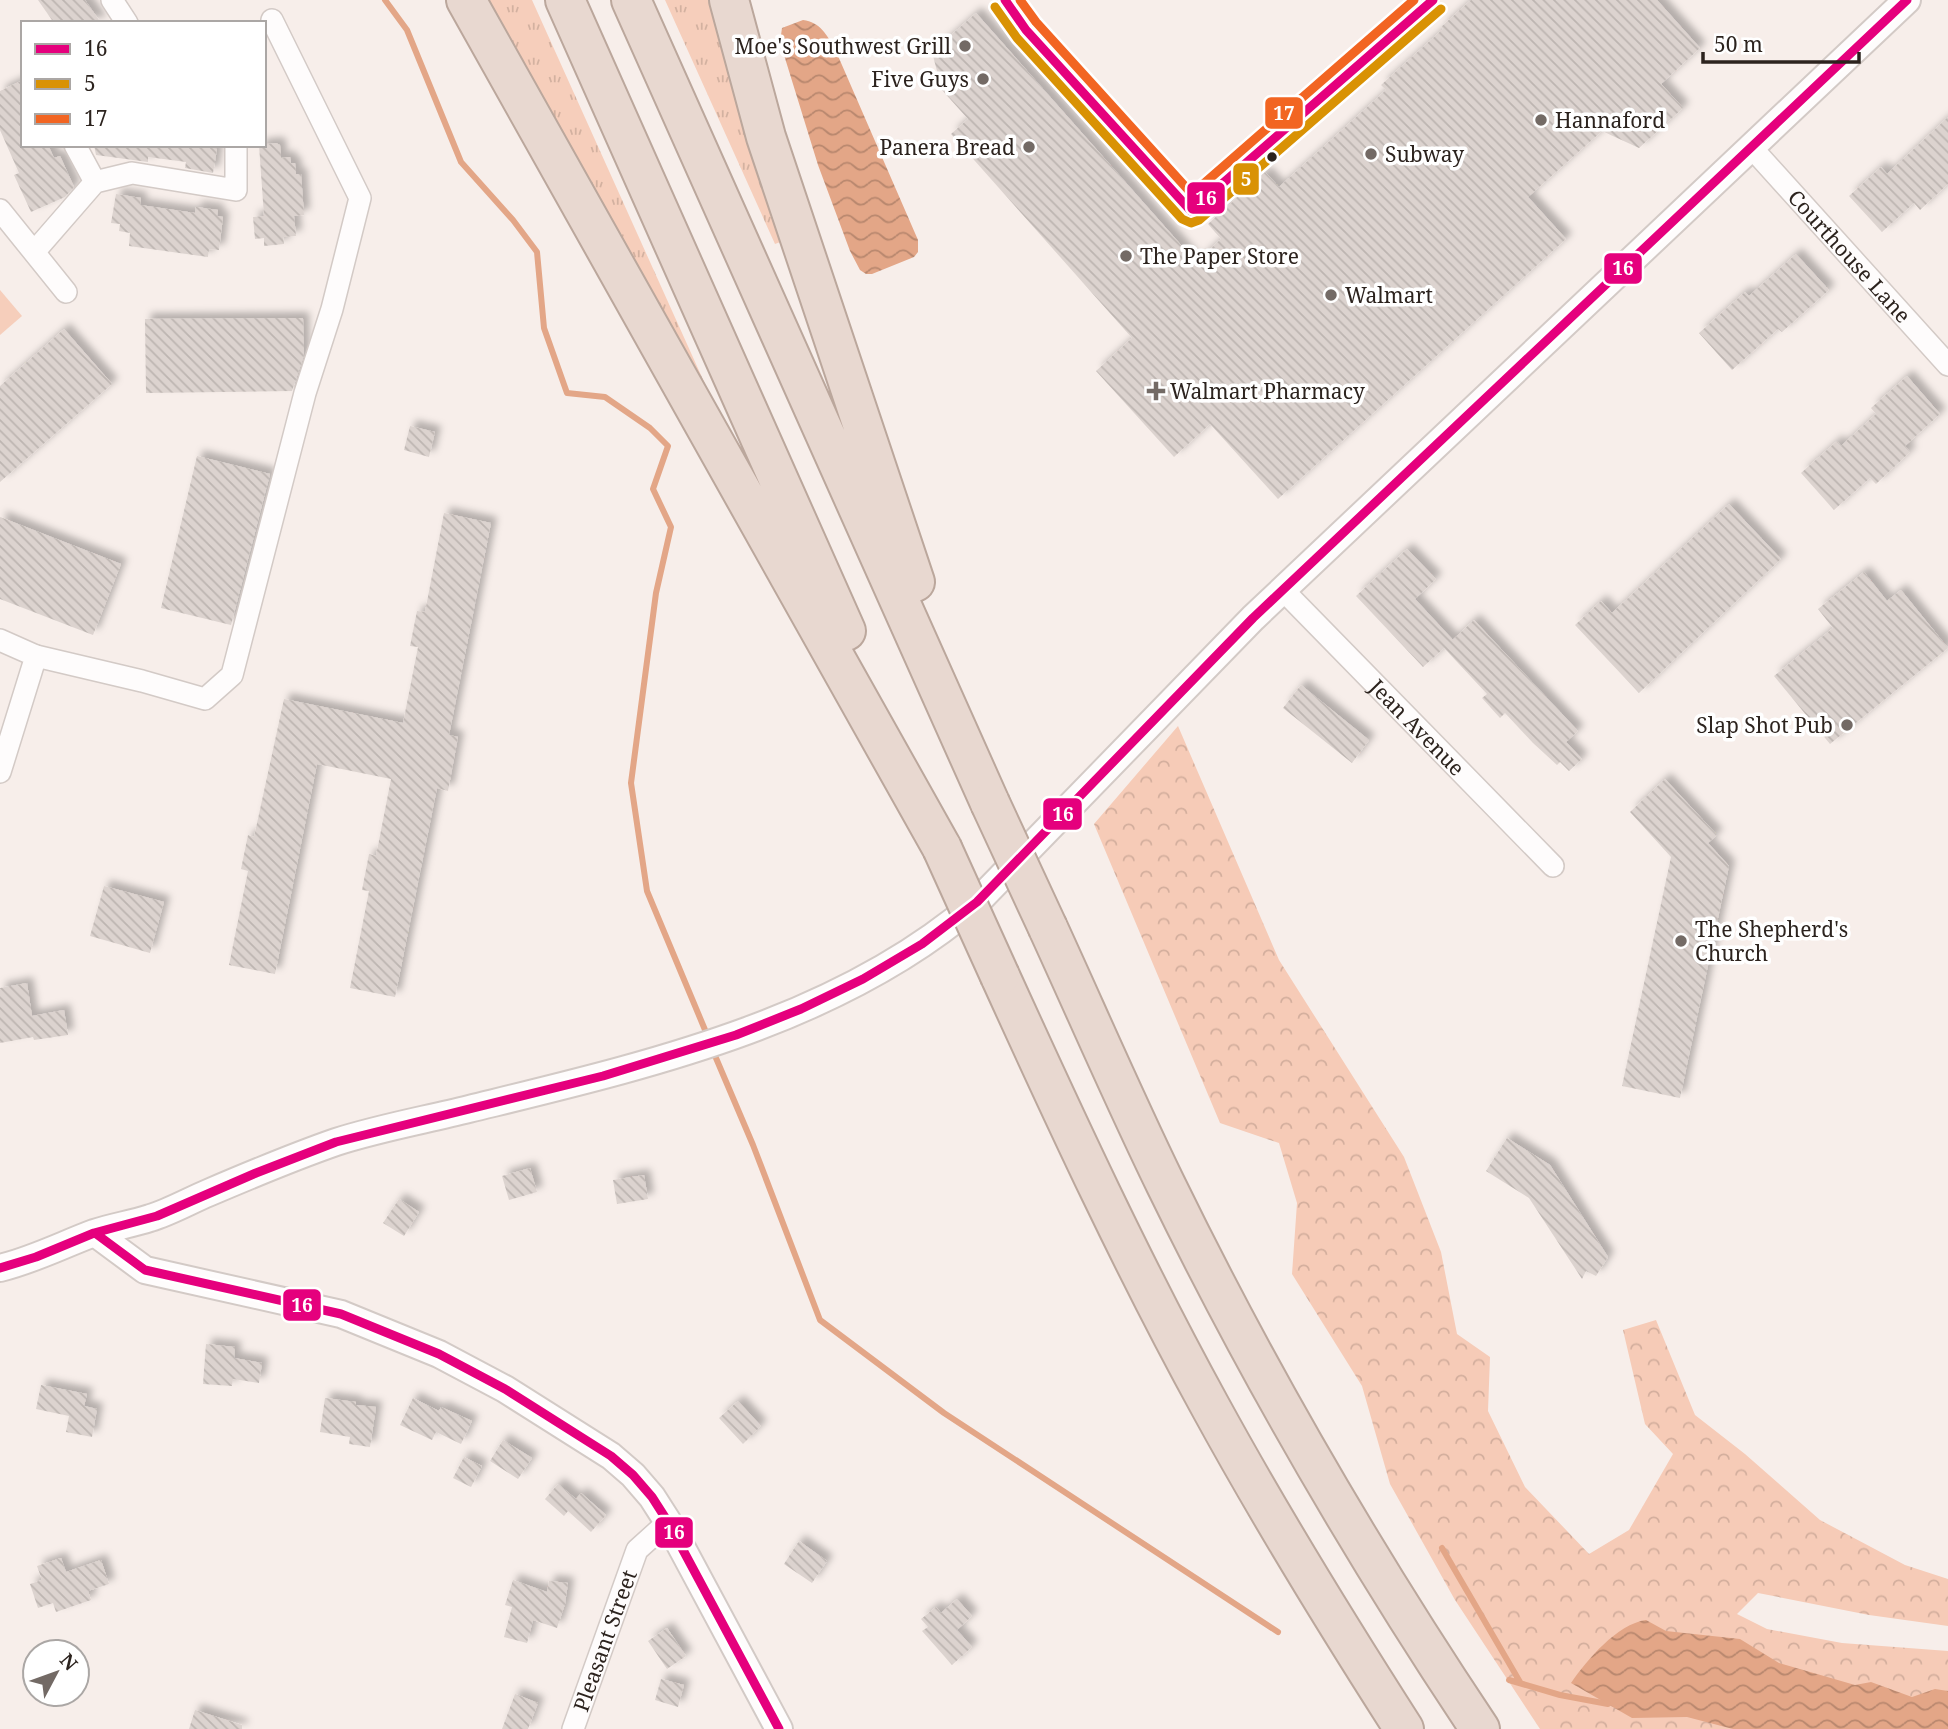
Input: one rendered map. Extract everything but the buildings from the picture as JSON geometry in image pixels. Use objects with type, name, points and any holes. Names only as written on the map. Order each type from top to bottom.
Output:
[{"type":"highway","points":[[466,0],[942,848]]},
{"type":"highway","points":[[565,0],[1072,1134],[1197,1382],[1284,1536],[1404,1729]]},
{"type":"highway","points":[[631,0],[990,803],[1164,1182],[1240,1329],[1342,1512],[1479,1729]]},
{"type":"highway","points":[[729,0],[770,150],[990,803]]},
{"type":"street","points":[[112,0],[126,21]]},
{"type":"street","points":[[0,1268],[23,1262],[95,1233],[152,1218],[336,1142],[533,1093],[722,1038],[801,1008],[853,984],[913,951],[953,923],[987,892],[1283,590],[1907,0]]},
{"type":"street","points":[[0,640],[36,656],[205,699],[232,676],[305,393],[332,309],[360,198],[272,20]]},
{"type":"street","points":[[76,147],[95,182]]},
{"type":"street","points":[[35,251],[95,182],[132,173],[236,190],[236,147]]},
{"type":"street","name":"Courthouse Lane","points":[[1751,147],[1948,365]]},
{"type":"street","points":[[0,210],[66,292]]},
{"type":"street","name":"Jean Avenue","points":[[1283,590],[1553,866]]},
{"type":"street","points":[[0,772],[36,656]]},
{"type":"street","points":[[95,1233],[145,1270],[341,1314],[439,1354],[505,1389],[611,1456],[633,1475],[668,1522],[779,1729]]},
{"type":"street","name":"Pleasant Street","points":[[573,1729],[637,1550],[668,1522]]},
{"type":"green space","points":[[483,0],[532,0],[705,384],[700,385]]},
{"type":"green space","points":[[665,0],[710,0],[738,107],[783,241],[775,244]]},
{"type":"green space","points":[[0,290],[22,316],[0,335]]},
{"type":"green space","points":[[1178,726],[1279,960],[1404,1157],[1441,1252],[1457,1334],[1490,1357],[1488,1411],[1525,1487],[1589,1554],[1629,1530],[1673,1454],[1645,1424],[1623,1330],[1656,1320],[1695,1415],[1745,1454],[1820,1520],[1905,1565],[1948,1579],[1948,1626],[1869,1615],[1758,1593],[1737,1614],[1767,1629],[1842,1643],[1948,1651],[1948,1729],[1540,1729],[1455,1600],[1390,1484],[1362,1386],[1292,1274],[1297,1203],[1279,1143],[1220,1123],[1094,824]]},
{"type":"water","points":[[803,20],[818,26],[835,49],[918,240],[918,252],[914,257],[872,274],[860,270],[850,251],[818,165],[780,42],[782,28]]},
{"type":"water","points":[[1646,1620],[1666,1631],[1740,1639],[1779,1663],[1855,1685],[1871,1682],[1912,1697],[1935,1689],[1948,1691],[1948,1729],[1733,1729],[1687,1717],[1632,1718],[1571,1683],[1604,1644],[1624,1628]]},
{"type":"waterway","points":[[385,0],[407,30],[461,162],[513,220],[537,252],[544,328],[567,393],[605,397],[650,428],[668,446],[653,489],[671,527],[656,593],[631,783],[647,891],[708,1037]]},
{"type":"waterway","points":[[713,1051],[753,1145],[820,1320],[944,1413],[1278,1632]]},
{"type":"waterway","points":[[1442,1548],[1520,1682]]},
{"type":"waterway","points":[[1509,1680],[1560,1695],[1608,1704]]},
{"type":"transit line","name":"16","points":[[1005,0],[1026,30],[1191,211],[1433,0]]},
{"type":"transit line","name":"17","points":[[1020,0],[1036,22],[1192,194],[1414,0]]},
{"type":"transit line","name":"16","points":[[0,1268],[36,1257],[94,1233],[157,1216],[336,1142],[603,1076],[736,1035],[801,1009],[863,979],[922,944],[977,902],[1253,618],[1907,0]]},
{"type":"transit line","name":"5","points":[[995,7],[1017,38],[1182,219],[1191,223],[1199,220],[1441,9]]},
{"type":"transit line","name":"16","points":[[95,1233],[145,1270],[341,1314],[439,1354],[505,1389],[611,1456],[633,1475],[668,1522],[779,1729]]},
{"type":"place","name":"Moe's Southwest Grill","points":[[965,46]]},
{"type":"place","name":"Five Guys","points":[[983,79]]},
{"type":"place","name":"Hannaford","points":[[1541,120]]},
{"type":"place","name":"Panera Bread","points":[[1029,147]]},
{"type":"place","name":"Subway","points":[[1371,154]]},
{"type":"place","name":"The Paper Store","points":[[1126,256]]},
{"type":"place","name":"Walmart","points":[[1331,295]]},
{"type":"place","name":"Walmart Pharmacy","points":[[1156,391]]},
{"type":"place","name":"Slap Shot Pub","points":[[1847,725]]},
{"type":"place","name":"The Shepherd's Church","points":[[1681,941]]}]
